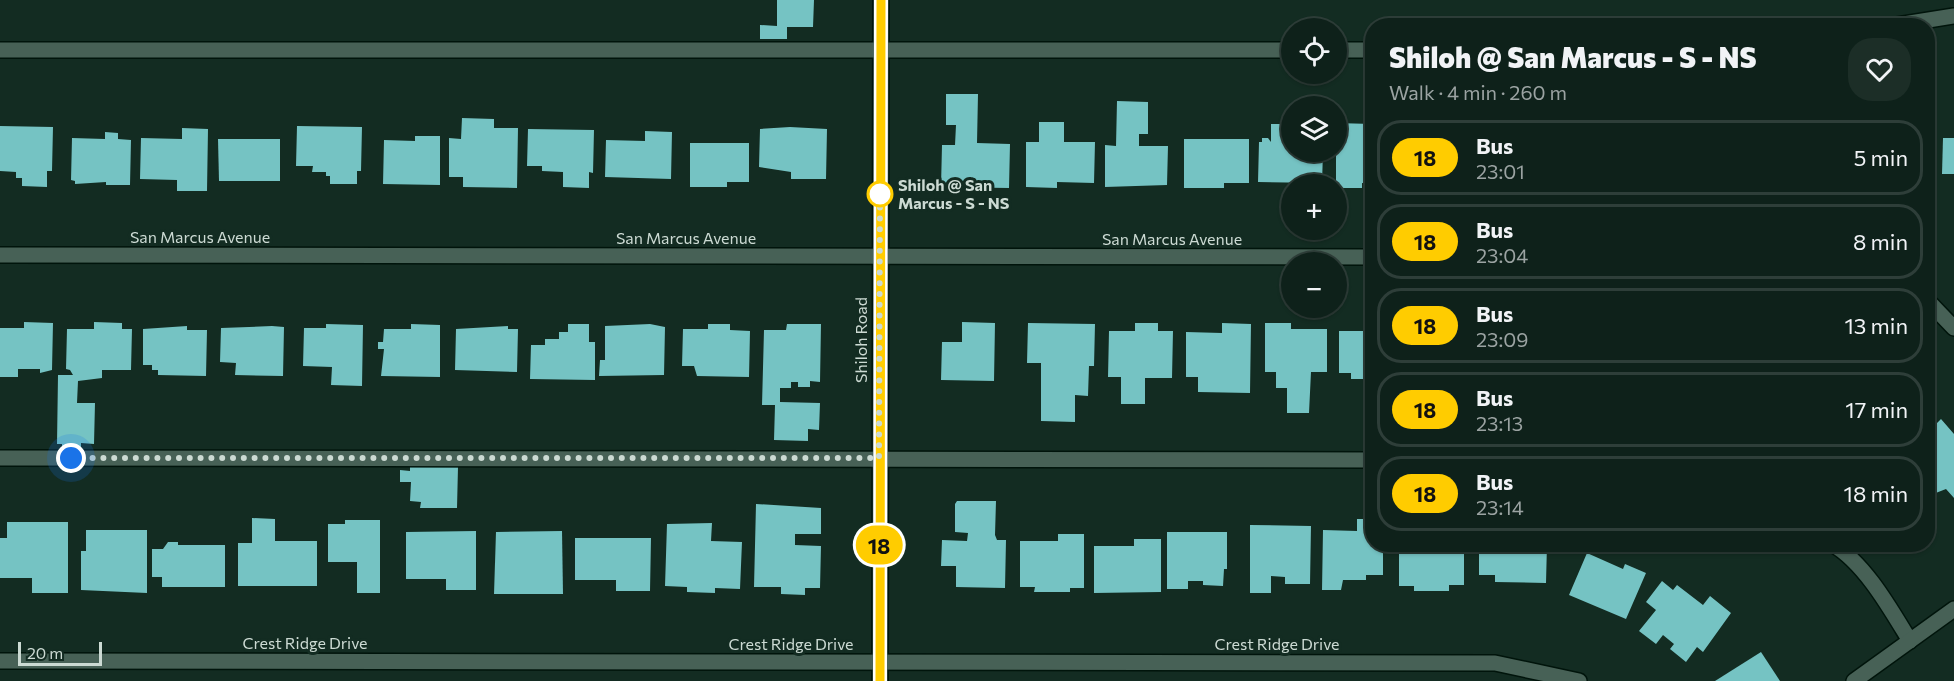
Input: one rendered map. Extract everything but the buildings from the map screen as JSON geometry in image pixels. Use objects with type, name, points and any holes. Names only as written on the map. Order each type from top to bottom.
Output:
[{"type":"street","name":"Shiloh Road","points":[[880,681],[881,0]]},
{"type":"street","points":[[1935,19],[1954,16]]},
{"type":"street","points":[[0,50],[1281,50]]},
{"type":"street","points":[[1347,50],[1365,50]]},
{"type":"street","name":"San Marcus Avenue","points":[[0,255],[1365,257]]},
{"type":"street","points":[[1935,308],[1954,328]]},
{"type":"street","points":[[0,458],[1365,460]]},
{"type":"street","points":[[1843,552],[1876,587],[1910,641]]},
{"type":"street","points":[[1854,681],[1954,609]]},
{"type":"street","name":"Crest Ridge Drive","points":[[0,661],[1495,663],[1579,681]]},
{"type":"bus line","name":"18","points":[[880,681],[881,0]]},
{"type":"place","name":"Shiloh @ San Marcus - S - NS","points":[[880,194]]},
{"type":"route","points":[[71,458],[879,458],[880,188],[880,194]]}]
